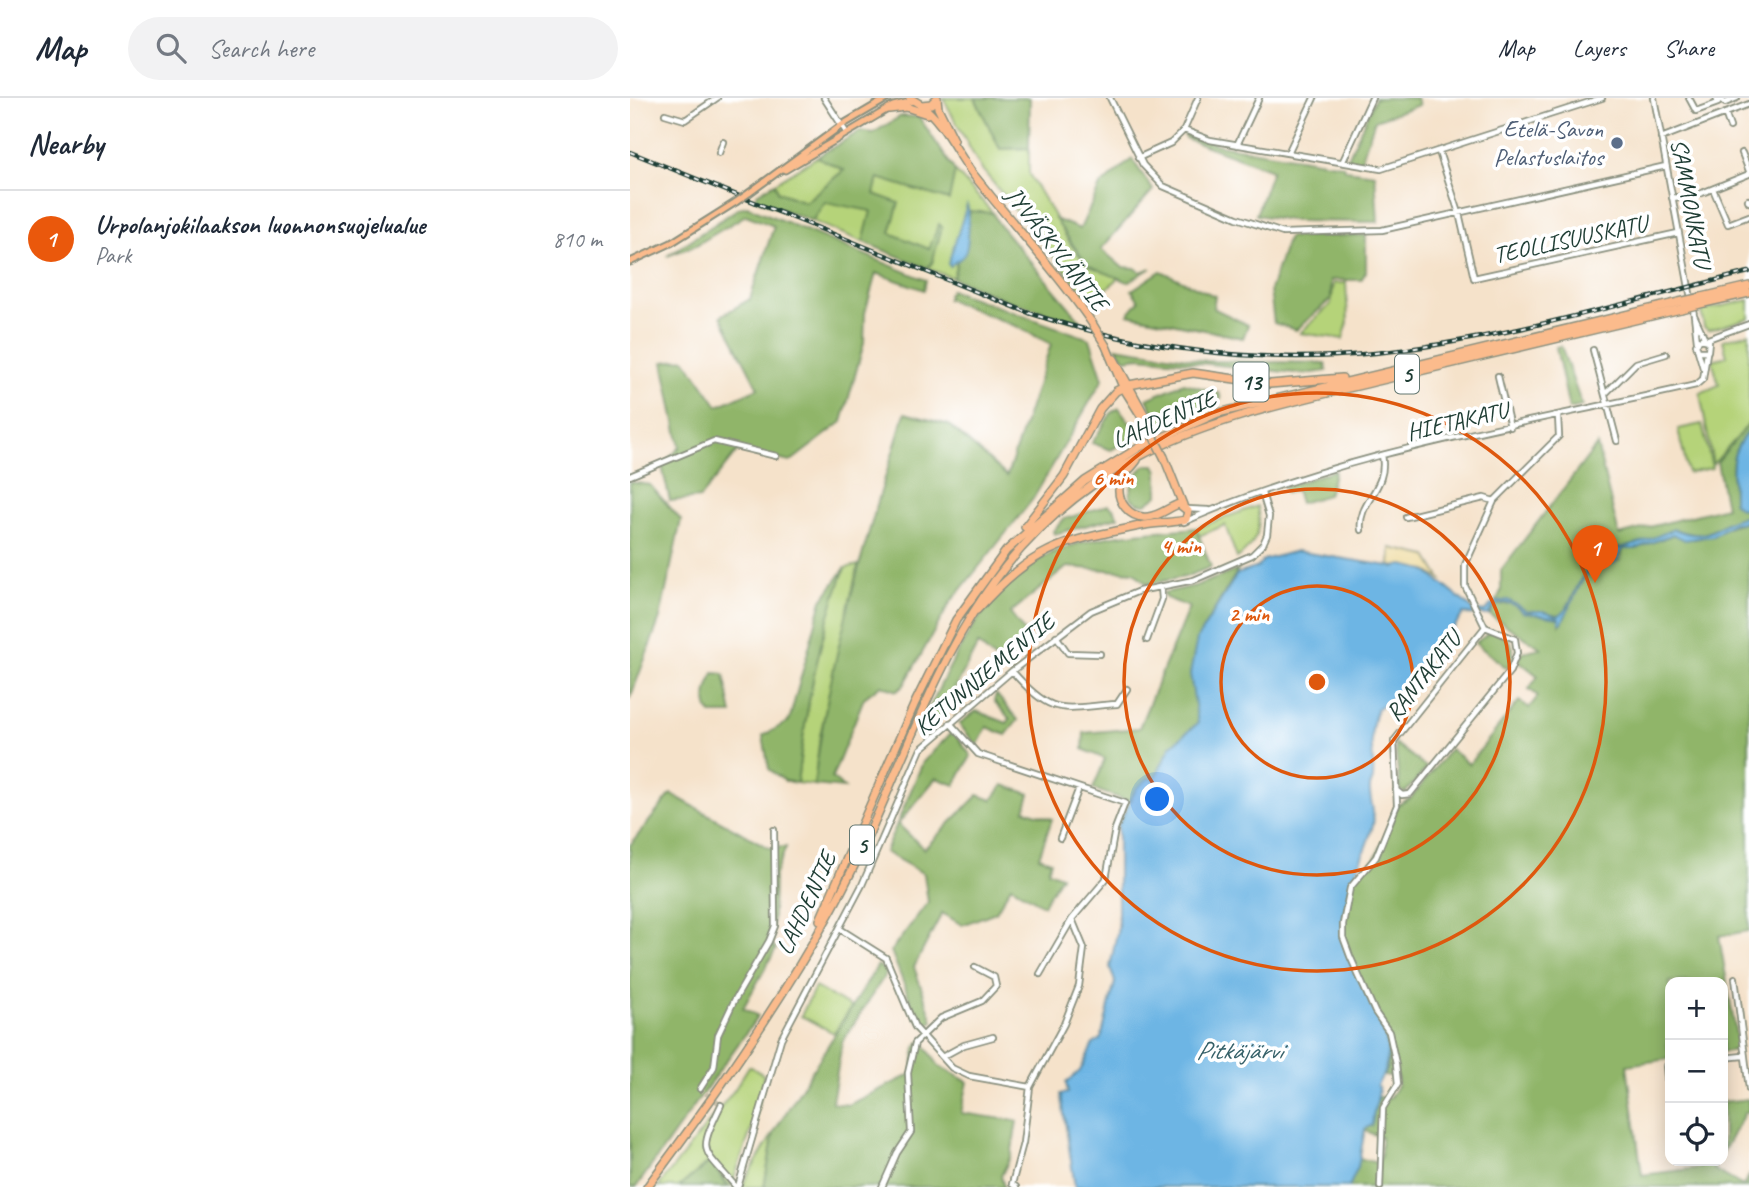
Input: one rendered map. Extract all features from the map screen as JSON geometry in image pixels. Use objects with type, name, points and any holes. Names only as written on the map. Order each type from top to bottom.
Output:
[{"type":"highway","points":[[921,105],[931,104],[937,98]]},
{"type":"highway","name":"JYVÄSKYLÄNTIE","points":[[937,98],[943,119],[975,177]]},
{"type":"highway","name":"JYVÄSKYLÄNTIE","points":[[911,100],[921,105],[941,126],[975,177],[1048,264],[1092,323],[1164,457],[1184,506]]},
{"type":"highway","points":[[889,109],[906,107],[919,110],[941,126]]},
{"type":"highway","name":"LAHDENTIE","points":[[1703,300],[1749,286]]},
{"type":"highway","name":"LAHDENTIE","points":[[792,977],[833,892],[937,654],[977,587],[1006,551],[1085,481],[1173,431],[1245,405],[1680,305],[1749,293]]},
{"type":"highway","name":"LAHDENTIE","points":[[647,1187],[713,1097],[792,977],[834,905],[922,708],[963,626],[986,591],[1034,535],[1088,489],[1139,456],[1210,426],[1280,405],[1680,305]]},
{"type":"highway","name":"13","points":[[1126,386],[1181,373],[1287,385],[1374,374]]},
{"type":"highway","points":[[1006,551],[1063,476],[1100,409],[1126,386]]},
{"type":"highway","points":[[1139,456],[1121,482],[1122,502],[1132,513],[1142,517],[1153,517],[1172,507],[1184,506],[1188,516],[1180,523]]},
{"type":"highway","name":"JYVÄSKYLÄNTIE","points":[[1172,507],[1174,484]]},
{"type":"highway","points":[[1172,507],[1170,519],[1180,523]]},
{"type":"highway","points":[[963,626],[1008,578],[1049,549],[1083,537],[1164,520],[1180,523]]},
{"type":"main road","points":[[630,262],[671,243],[749,194],[888,98]]},
{"type":"main road","points":[[844,128],[911,100]]},
{"type":"street","points":[[665,114],[685,120],[718,98]]},
{"type":"street","points":[[824,98],[844,128]]},
{"type":"street","points":[[1110,98],[1138,158],[1163,186],[1275,232],[1382,230],[1666,166]]},
{"type":"street","points":[[1138,158],[1171,143],[1184,130],[1198,98]]},
{"type":"street","points":[[1237,145],[1259,98]]},
{"type":"street","points":[[1288,153],[1314,98]]},
{"type":"street","points":[[1343,162],[1372,98]]},
{"type":"street","points":[[1184,130],[1210,140],[1381,169],[1602,98]]},
{"type":"street","name":"SAMMONKATU","points":[[1654,98],[1694,315],[1698,351]]},
{"type":"street","points":[[1689,98],[1696,111],[1718,103],[1718,98],[1725,103],[1737,98]]},
{"type":"street","points":[[1661,138],[1749,104]]},
{"type":"street","points":[[1724,113],[1730,127]]},
{"type":"street","points":[[719,153],[723,142]]},
{"type":"street","name":"TEOLLISUUSKATU","points":[[1439,152],[1459,213],[1474,278],[1678,233]]},
{"type":"street","points":[[1672,198],[1697,195],[1749,172],[1742,153]]},
{"type":"street","points":[[1713,188],[1728,224],[1749,216]]},
{"type":"street","name":"SAMMONKATU","points":[[1694,315],[1711,347]]},
{"type":"street","points":[[1696,342],[1749,324]]},
{"type":"street","points":[[1703,368],[1707,353],[1722,334]]},
{"type":"street","points":[[1593,350],[1617,441]]},
{"type":"street","points":[[1703,368],[1698,351],[1707,353]]},
{"type":"street","points":[[1605,394],[1636,363],[1666,354]]},
{"type":"street","name":"HIETAKATU","points":[[1180,523],[1210,510],[1382,455],[1696,385],[1703,379],[1703,368]]},
{"type":"street","points":[[1498,376],[1510,427]]},
{"type":"street","points":[[1396,790],[1402,795],[1410,794],[1510,671],[1517,653],[1515,639],[1485,627],[1465,586],[1465,565],[1494,501],[1559,436],[1558,416]]},
{"type":"street","points":[[630,476],[714,441],[776,456]]},
{"type":"street","points":[[1361,530],[1359,519],[1384,477],[1382,455]]},
{"type":"street","name":"KETUNNIEMENTIE","points":[[737,1187],[781,1039],[840,929],[881,842],[914,760],[929,740],[1075,621],[1116,600],[1194,580],[1252,555],[1263,544],[1267,535],[1269,516],[1262,493]]},
{"type":"street","points":[[1406,517],[1484,498],[1494,501]]},
{"type":"street","name":"HIETAKATU","points":[[1184,506],[1194,511],[1210,510]]},
{"type":"street","points":[[1147,640],[1162,599],[1161,587]]},
{"type":"street","name":"RANTAKATU","points":[[1380,1187],[1384,1108],[1398,1084],[1396,1064],[1389,1032],[1375,1012],[1351,957],[1343,937],[1343,924],[1350,888],[1376,857],[1397,805],[1394,741],[1485,627]]},
{"type":"street","points":[[1056,636],[1068,653],[1100,654]]},
{"type":"street","points":[[1012,671],[1027,688],[1056,708],[1117,704],[1127,689]]},
{"type":"street","points":[[950,723],[978,754],[1125,803],[1115,829],[1106,879],[1072,919],[1040,974]]},
{"type":"street","points":[[1060,838],[1079,788]]},
{"type":"street","points":[[700,1088],[714,1067],[718,1035],[775,926],[774,830]]},
{"type":"street","points":[[1016,1187],[1012,1184],[1012,1176],[1023,1144],[1030,1087],[1076,998],[1084,948],[1072,919]]},
{"type":"street","points":[[840,929],[886,958],[912,1021],[952,1068],[969,1076],[1030,1087]]},
{"type":"street","points":[[883,1187],[897,1153],[911,1132],[910,1057],[915,1042],[948,1014],[982,1001],[996,986],[994,977],[975,967]]},
{"type":"street","points":[[1735,978],[1749,1089]]},
{"type":"street","points":[[942,1057],[964,1045],[993,1037]]},
{"type":"street","points":[[1728,1058],[1743,1056]]},
{"type":"street","points":[[721,1105],[704,1140],[706,1152],[737,1187]]},
{"type":"green space","points":[[943,98],[975,98],[1000,149],[1029,148],[1029,174],[1071,245],[1088,265],[1119,278],[1091,302],[980,167]]},
{"type":"green space","points":[[975,98],[1030,98],[1029,148],[1000,149]]},
{"type":"green space","points":[[1375,98],[1416,98],[1419,105],[1375,120],[1360,163],[1347,160]]},
{"type":"green space","points":[[901,116],[919,117],[955,171],[949,200],[878,178],[874,194],[899,203],[890,233],[929,249],[939,224],[942,227],[932,263],[927,268],[863,242],[871,211],[825,202],[812,221],[755,199],[757,194],[775,183],[778,192],[805,202],[844,170],[817,157],[860,131],[873,133]]},
{"type":"green space","points":[[1184,134],[1219,145],[1342,165],[1346,170],[1375,174],[1378,222],[1296,221],[1256,215],[1272,170],[1185,138]]},
{"type":"green space","points":[[817,157],[844,170],[805,202],[778,192],[775,183]]},
{"type":"green space","points":[[1132,159],[1153,190],[1101,249],[1122,267],[1135,268],[1141,272],[1151,268],[1128,282],[1087,265],[1055,219],[1080,229],[1100,186]]},
{"type":"green space","points":[[955,171],[993,213],[970,212],[953,278],[927,268],[932,263],[939,225],[930,250],[890,233],[874,194],[878,177],[948,200]]},
{"type":"green space","points":[[825,201],[872,211],[863,242],[812,221]]},
{"type":"green space","points":[[747,206],[926,280],[924,290],[876,273],[865,313],[864,343],[842,422],[790,462],[738,450],[700,498],[670,501],[662,466],[680,447],[663,362],[685,359],[718,406],[758,388],[721,316],[750,299],[774,226],[746,215],[696,245],[667,256],[739,208]]},
{"type":"green space","points":[[970,211],[993,213],[998,223],[1080,320],[1076,322],[1009,301],[953,278]]},
{"type":"green space","points":[[1366,235],[1366,272],[1361,280],[1331,280],[1331,299],[1296,330],[1274,323],[1270,290],[1288,237]]},
{"type":"green space","points":[[1161,271],[1215,296],[1213,308],[1248,325],[1243,338],[1128,314],[1139,301],[1132,290]]},
{"type":"green space","points":[[1334,283],[1346,283],[1348,322],[1343,339],[1300,333],[1331,304]]},
{"type":"green space","points":[[950,290],[1090,339],[1103,379],[1033,499],[950,603],[904,685],[897,691],[881,685],[864,698],[832,778],[844,788],[814,785],[839,643],[863,551],[905,413],[949,425],[1007,476],[1051,344],[1018,327],[947,299]]},
{"type":"green space","points":[[1749,300],[1749,318],[1709,330],[1704,327],[1701,311]]},
{"type":"green space","points":[[1749,333],[1749,431],[1734,441],[1713,464],[1700,393],[1719,385],[1712,360],[1727,356],[1723,340]]},
{"type":"green space","points":[[1561,346],[1582,406],[1569,409],[1556,347]]},
{"type":"green space","points":[[1116,347],[1207,361],[1325,363],[1327,371],[1305,374],[1140,357],[1125,359]]},
{"type":"green space","points":[[1184,383],[1219,393],[1221,399],[1160,426],[1147,399]]},
{"type":"green space","points":[[1119,408],[1136,431],[1135,437],[1111,450],[1092,443],[1112,412]]},
{"type":"green space","points":[[1749,423],[1749,430],[1734,456],[1732,472],[1733,502],[1749,507],[1749,516],[1738,518],[1707,533],[1688,533],[1674,529],[1647,541],[1623,547],[1604,548],[1598,545],[1594,552],[1602,556],[1601,559],[1593,563],[1582,576],[1561,615],[1527,611],[1508,600],[1496,602],[1501,591],[1501,570],[1597,445],[1619,535],[1726,507],[1717,462]]},
{"type":"green space","points":[[1702,424],[1712,468],[1688,473],[1678,429]]},
{"type":"green space","points":[[1147,465],[1155,465],[1158,471],[1158,495],[1146,504],[1137,503],[1130,497],[1132,487],[1137,474]]},
{"type":"green space","points":[[1335,470],[1328,495],[1300,503],[1296,490],[1286,493],[1284,487]]},
{"type":"green space","points":[[630,482],[650,485],[681,520],[660,618],[630,699]]},
{"type":"green space","points":[[1108,505],[1118,517],[1054,534],[1053,531],[1064,519]]},
{"type":"green space","points":[[1257,506],[1259,522],[1256,536],[1237,558],[1225,525],[1199,536],[1196,528]]},
{"type":"green space","points":[[1749,522],[1749,931],[1719,936],[1726,977],[1665,977],[1665,1060],[1627,1065],[1642,1175],[1714,1166],[1713,1169],[1743,1186],[1749,1176],[1749,1187],[1349,1187],[1359,1158],[1377,1163],[1381,1156],[1381,1137],[1365,1129],[1372,1125],[1372,1112],[1379,1097],[1389,1099],[1398,1084],[1397,1076],[1383,1076],[1388,1064],[1388,1049],[1376,1014],[1346,948],[1342,921],[1346,894],[1355,877],[1375,858],[1397,805],[1411,798],[1450,749],[1469,764],[1519,701],[1529,708],[1538,696],[1529,689],[1538,676],[1519,661],[1521,652],[1541,648],[1490,615],[1494,606],[1511,603],[1523,612],[1559,618],[1560,624],[1587,572],[1596,565],[1620,560],[1623,549],[1635,549],[1675,534],[1694,539],[1703,537],[1739,523]]},
{"type":"green space","points":[[1196,528],[1211,567],[1185,577],[1147,584],[1134,572],[1067,567],[1010,613],[1034,645],[1005,669],[978,644],[936,725],[923,738],[918,732],[971,629],[988,605],[1029,566],[1054,552],[1088,541],[1124,534]]},
{"type":"green space","points":[[858,565],[820,735],[814,785],[797,783],[809,701],[827,620],[845,568]]},
{"type":"green space","points":[[845,568],[827,620],[814,674],[797,783],[785,781],[769,769],[763,736],[789,721],[822,600]]},
{"type":"green space","points":[[1238,570],[1197,639],[1198,723],[1171,746],[1154,781],[1137,788],[1128,801],[1093,789],[1105,759],[1083,749],[1084,733],[1139,728],[1189,607],[1166,598],[1163,593],[1195,586]]},
{"type":"green space","points":[[1492,631],[1505,637],[1512,645],[1513,655],[1507,668],[1475,643]]},
{"type":"green space","points":[[714,673],[724,674],[732,714],[711,714],[708,709],[706,694]]},
{"type":"green space","points":[[996,694],[1018,720],[1006,735],[987,727],[977,746],[959,724],[976,711],[1007,723],[1010,719],[994,701]]},
{"type":"green space","points":[[953,731],[971,756],[955,785],[936,778],[898,824],[924,849],[978,795],[992,800],[1003,785],[1030,794],[1025,810],[1052,819],[1039,857],[1051,861],[1048,871],[1061,876],[1043,905],[1011,886],[996,912],[962,925],[942,913],[914,967],[933,1021],[925,1027],[917,1018],[891,951],[928,902],[924,874],[885,852],[923,762]]},
{"type":"green space","points":[[1395,743],[1427,768],[1405,793],[1400,790]]},
{"type":"green space","points":[[671,794],[769,848],[786,847],[774,877],[772,945],[776,949],[743,1008],[758,1016],[642,1179],[636,1187],[630,1187],[630,845]]},
{"type":"green space","points":[[878,965],[887,972],[842,1042],[832,1103],[848,1105],[912,1074],[916,1045],[922,1041],[939,1066],[968,1082],[961,1113],[1017,1121],[1011,1156],[1001,1176],[1004,1187],[764,1187],[774,1132]]},
{"type":"green space","points":[[815,987],[851,1007],[834,1033],[801,1016]]},
{"type":"green space","points":[[1728,989],[1738,1047],[1728,1051]]},
{"type":"green space","points":[[749,1066],[764,1075],[755,1119],[731,1187],[709,1162],[679,1187],[658,1187],[735,1089]]},
{"type":"green space","points":[[1748,1099],[1749,1112],[1745,1112],[1728,1143],[1728,1103]]},
{"type":"green space","points":[[774,1132],[764,1187],[741,1187]]},
{"type":"green space","points":[[710,1162],[728,1187],[679,1187]]},
{"type":"sand","points":[[1391,548],[1427,556],[1441,579],[1425,570],[1390,566]]},
{"type":"water","points":[[967,205],[966,251],[950,266],[948,264]]},
{"type":"water","points":[[1749,430],[1749,507],[1741,509],[1733,502],[1733,464],[1737,448]]},
{"type":"water","name":"Pitkäjärvi","points":[[1749,516],[1749,522],[1733,523],[1713,536],[1685,540],[1673,534],[1635,549],[1623,549],[1615,563],[1594,566],[1581,583],[1562,623],[1559,623],[1559,618],[1523,612],[1507,603],[1494,606],[1488,615],[1463,614],[1448,636],[1428,651],[1426,664],[1411,681],[1411,685],[1377,709],[1371,737],[1373,779],[1370,793],[1373,825],[1346,900],[1343,931],[1352,965],[1378,1017],[1387,1051],[1385,1068],[1377,1085],[1379,1088],[1372,1125],[1365,1129],[1358,1167],[1349,1187],[1075,1187],[1061,1094],[1068,1093],[1066,1083],[1080,1071],[1093,1044],[1101,1039],[1115,982],[1110,967],[1118,928],[1118,825],[1137,788],[1149,778],[1154,780],[1171,746],[1198,723],[1190,674],[1197,639],[1237,574],[1258,567],[1263,560],[1296,551],[1395,567],[1403,565],[1425,570],[1474,610],[1484,612],[1493,603],[1508,600],[1527,611],[1544,611],[1558,616],[1565,611],[1587,570],[1601,559],[1602,556],[1592,551],[1595,546],[1604,549],[1624,547],[1674,529],[1698,535]]},
{"type":"tunnel","points":[[700,1089],[721,1105]]},
{"type":"railway","points":[[630,152],[1029,313],[1113,336],[1200,351],[1287,357],[1375,353],[1422,347],[1516,330],[1749,272]]},
{"type":"place","name":"Etelä-Savon Pelastuslaitos","points":[[1617,143]]},
{"type":"place","name":"Urpolanjokilaakson luonnonsuojelualue","points":[[1595,583]]}]
